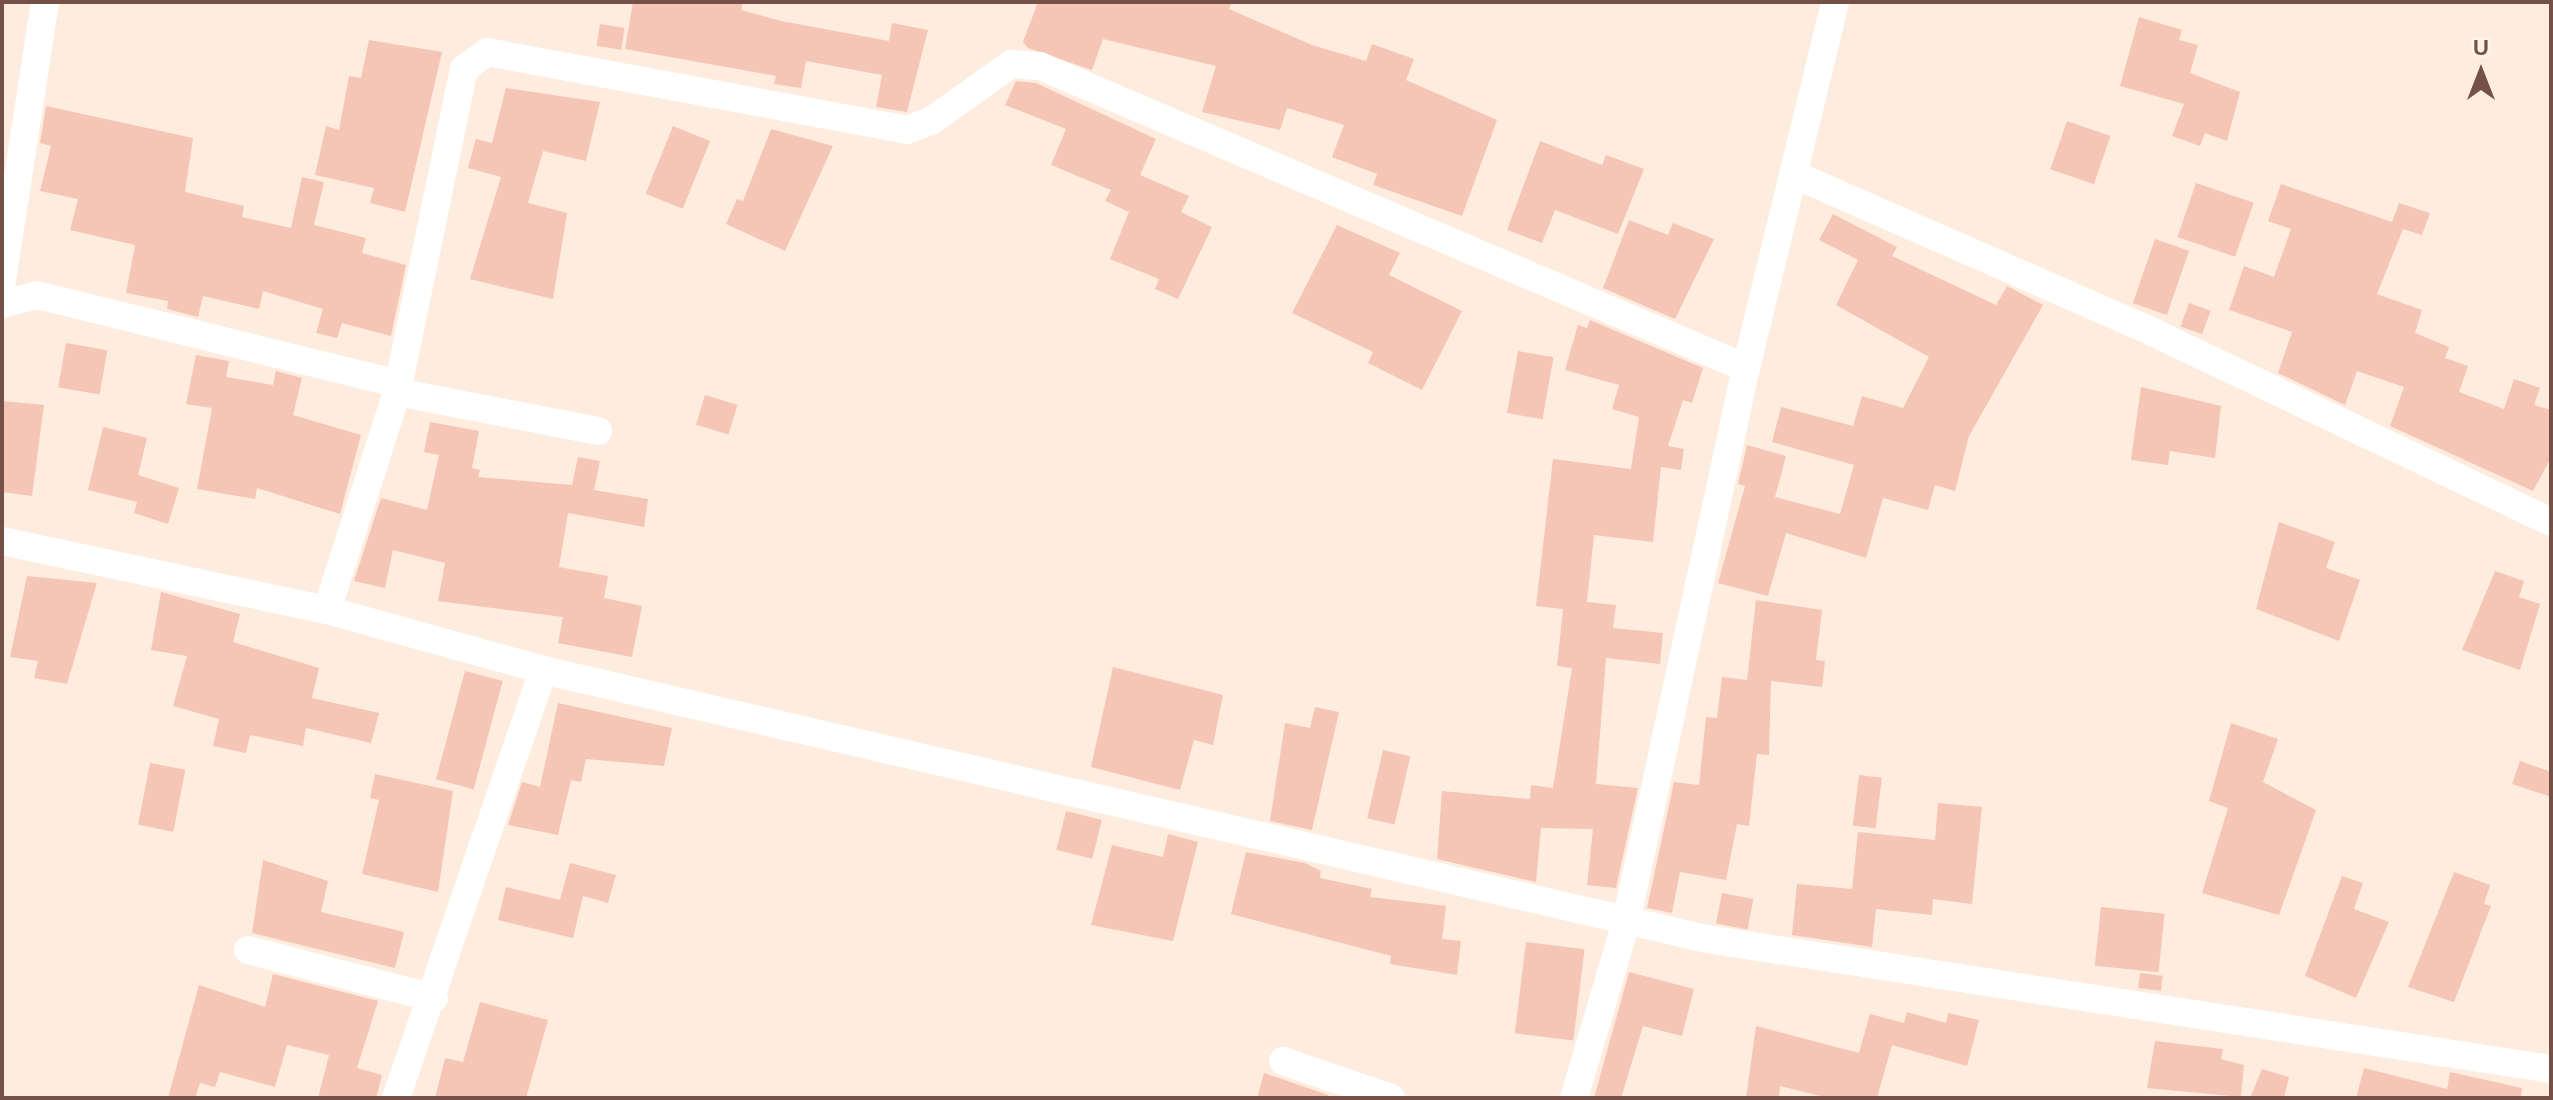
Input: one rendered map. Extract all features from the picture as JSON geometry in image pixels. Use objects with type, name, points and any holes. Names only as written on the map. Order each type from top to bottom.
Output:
[{"type":"street","points":[[2,280],[45,2]]},
{"type":"street","points":[[1574,1098],[1626,922],[1746,368],[1835,2]]},
{"type":"street","points":[[327,610],[397,388],[464,69],[475,57],[503,51],[907,130],[931,121],[1011,64],[1040,66],[1746,368]]},
{"type":"street","points":[[1793,174],[2140,326],[2551,522]]},
{"type":"street","points":[[2,304],[37,295],[397,388],[598,431]]},
{"type":"street","points":[[2,541],[327,610],[543,670],[1626,922],[2551,1069]]},
{"type":"street","points":[[396,1098],[434,998],[543,670]]},
{"type":"street","points":[[248,950],[434,998]]},
{"type":"street","points":[[1283,1061],[1391,1098]]},
{"type":"building","points":[[633,2],[743,2],[741,10],[781,21],[889,41],[892,23],[928,30],[907,112],[876,107],[882,75],[806,61],[801,88],[774,84],[776,76],[625,49]]},
{"type":"building","points":[[1038,2],[1232,2],[1229,9],[1312,45],[1366,61],[1372,44],[1414,59],[1406,80],[1497,120],[1462,216],[1373,185],[1377,174],[1332,157],[1344,125],[1287,108],[1280,130],[1202,112],[1216,66],[1103,39],[1092,70],[1028,48],[1023,42]]},
{"type":"building","points":[[2139,17],[2182,30],[2179,40],[2198,45],[2190,73],[2240,92],[2227,141],[2205,133],[2200,146],[2172,136],[2184,104],[2120,86]]},
{"type":"building","points":[[600,24],[625,28],[621,50],[597,46]]},
{"type":"building","points":[[369,40],[442,52],[405,212],[370,203],[374,188],[315,175],[326,126],[339,130],[349,76],[361,78]]},
{"type":"building","points":[[1016,81],[1036,83],[1156,139],[1140,175],[1189,196],[1181,212],[1212,227],[1178,299],[1155,289],[1159,279],[1110,259],[1129,212],[1105,201],[1111,190],[1051,165],[1066,129],[1005,105]]},
{"type":"building","points":[[506,88],[600,102],[586,161],[543,151],[528,203],[567,213],[553,299],[470,279],[501,177],[468,168],[476,139],[492,143]]},
{"type":"building","points":[[46,106],[193,138],[185,192],[244,206],[242,217],[291,228],[302,177],[324,182],[314,225],[366,238],[362,253],[406,265],[391,336],[342,323],[337,338],[316,333],[323,309],[263,291],[259,309],[203,296],[198,317],[167,309],[168,301],[126,293],[135,245],[70,230],[78,199],[40,191],[51,146],[40,143]]},
{"type":"building","points":[[2067,121],[2110,136],[2094,184],[2050,169]]},
{"type":"building","points":[[673,126],[710,141],[683,209],[646,194]]},
{"type":"building","points":[[771,129],[833,146],[785,251],[726,224],[737,199],[743,201]]},
{"type":"building","points":[[1540,141],[1602,165],[1606,155],[1644,169],[1618,234],[1555,210],[1542,243],[1507,230]]},
{"type":"building","points":[[2196,183],[2254,203],[2235,257],[2177,237]]},
{"type":"building","points":[[2281,184],[2392,222],[2399,203],[2430,213],[2422,235],[2403,229],[2377,294],[2422,310],[2415,333],[2449,347],[2445,358],[2468,366],[2459,392],[2504,409],[2514,379],[2540,388],[2534,405],[2551,410],[2551,458],[2533,491],[2390,426],[2404,387],[2357,371],[2345,405],[2278,373],[2292,332],[2229,310],[2244,266],[2274,277],[2291,229],[2268,221]]},
{"type":"building","points":[[1833,214],[1897,247],[1892,256],[1996,305],[2007,286],[2043,305],[1969,436],[1955,491],[1935,485],[1928,510],[1883,498],[1866,558],[1786,533],[1768,596],[1718,583],[1745,486],[1738,484],[1747,445],[1786,456],[1775,497],[1840,514],[1854,465],[1772,442],[1781,407],[1853,426],[1862,396],[1903,408],[1929,357],[1836,305],[1858,260],[1819,240]]},
{"type":"building","points":[[1629,220],[1668,235],[1673,223],[1714,239],[1675,319],[1603,288]]},
{"type":"building","points":[[1337,225],[1400,253],[1389,275],[1462,311],[1422,390],[1368,363],[1373,352],[1292,313]]},
{"type":"building","points":[[2155,239],[2189,251],[2167,315],[2133,303]]},
{"type":"building","points":[[2189,303],[2211,311],[2202,334],[2180,326]]},
{"type":"building","points":[[1590,320],[1703,368],[1692,403],[1683,400],[1668,446],[1684,449],[1681,470],[1661,467],[1653,542],[1594,535],[1587,602],[1616,605],[1613,628],[1663,633],[1660,664],[1606,658],[1596,784],[1638,788],[1616,888],[1587,885],[1593,829],[1541,828],[1536,882],[1437,859],[1442,791],[1530,799],[1531,785],[1553,788],[1572,668],[1557,666],[1563,609],[1536,606],[1553,459],[1631,469],[1639,417],[1612,409],[1619,385],[1565,370],[1578,325],[1587,328]]},
{"type":"building","points":[[66,343],[107,350],[100,395],[58,387]]},
{"type":"building","points":[[1518,351],[1553,357],[1543,419],[1507,413]]},
{"type":"building","points":[[196,355],[229,361],[226,377],[273,385],[276,371],[302,378],[293,415],[361,435],[340,514],[257,488],[255,499],[197,489],[212,408],[186,404]]},
{"type":"building","points":[[2141,387],[2221,406],[2215,458],[2170,451],[2168,465],[2131,460]]},
{"type":"building","points":[[705,395],[738,405],[728,435],[696,425]]},
{"type":"building","points":[[2,401],[44,405],[32,496],[2,492]]},
{"type":"building","points":[[430,422],[479,431],[472,468],[480,470],[478,477],[572,485],[578,457],[600,461],[594,490],[648,499],[644,527],[568,513],[559,567],[608,576],[604,598],[642,606],[632,657],[558,643],[563,617],[438,601],[445,563],[393,550],[385,588],[354,581],[381,498],[427,510],[439,455],[424,452]]},
{"type":"building","points":[[103,427],[147,438],[138,475],[179,488],[168,524],[134,513],[137,502],[88,490]]},
{"type":"building","points":[[2279,522],[2335,542],[2326,568],[2360,580],[2339,641],[2256,609]]},
{"type":"building","points":[[2495,571],[2524,581],[2519,597],[2540,604],[2520,670],[2462,650]]},
{"type":"building","points":[[27,576],[97,583],[67,684],[34,678],[38,661],[10,657]]},
{"type":"building","points":[[161,592],[240,614],[233,642],[319,668],[312,698],[379,713],[371,743],[306,728],[303,746],[250,735],[246,753],[213,746],[219,719],[173,706],[187,656],[151,650]]},
{"type":"building","points":[[1756,600],[1822,610],[1816,660],[1825,661],[1822,687],[1771,681],[1769,755],[1757,754],[1749,826],[1737,824],[1726,880],[1680,872],[1672,913],[1647,908],[1674,782],[1699,785],[1706,717],[1717,718],[1722,677],[1747,680]]},
{"type":"building","points":[[1113,667],[1223,695],[1213,745],[1194,740],[1180,790],[1091,767]]},
{"type":"building","points":[[465,671],[503,681],[474,789],[436,779]]},
{"type":"building","points":[[558,703],[672,728],[664,766],[586,759],[581,782],[571,780],[558,835],[508,825],[522,782],[540,787]]},
{"type":"building","points":[[1315,707],[1339,712],[1312,830],[1270,821],[1285,723],[1310,728]]},
{"type":"building","points":[[2231,723],[2278,739],[2263,782],[2316,810],[2279,915],[2202,893],[2228,808],[2209,801]]},
{"type":"building","points":[[1383,750],[1410,756],[1395,825],[1367,818]]},
{"type":"building","points":[[2520,761],[2551,772],[2551,797],[2512,784]]},
{"type":"building","points":[[150,763],[185,770],[173,832],[138,825]]},
{"type":"building","points":[[375,774],[453,791],[438,892],[362,874],[379,800],[370,798]]},
{"type":"building","points":[[1859,775],[1882,778],[1876,828],[1853,826]]},
{"type":"building","points":[[1938,803],[1982,807],[1972,904],[1933,899],[1932,915],[1876,909],[1872,947],[1792,935],[1797,884],[1852,889],[1858,832],[1935,840]]},
{"type":"building","points":[[1066,811],[1102,820],[1092,859],[1056,850]]},
{"type":"building","points":[[1168,834],[1198,842],[1173,941],[1091,925],[1112,845],[1163,857]]},
{"type":"building","points":[[1246,852],[1305,863],[1321,871],[1320,878],[1372,889],[1370,897],[1446,906],[1442,939],[1461,941],[1457,975],[1390,964],[1391,956],[1231,914]]},
{"type":"building","points":[[263,860],[328,881],[321,912],[404,932],[395,968],[252,933]]},
{"type":"building","points":[[570,863],[616,875],[608,903],[583,896],[573,938],[498,920],[506,887],[560,900]]},
{"type":"building","points":[[2454,872],[2490,885],[2484,904],[2491,906],[2454,1002],[2408,987]]},
{"type":"building","points":[[2342,876],[2363,883],[2354,909],[2389,922],[2356,998],[2305,976]]},
{"type":"building","points":[[1722,893],[1753,899],[1747,930],[1716,923]]},
{"type":"building","points":[[2101,907],[2165,914],[2158,972],[2095,966]]},
{"type":"building","points":[[1526,942],[1585,949],[1573,1041],[1515,1033]]},
{"type":"building","points":[[1629,972],[1694,989],[1682,1036],[1643,1026],[1621,1098],[1594,1098]]},
{"type":"building","points":[[2140,973],[2163,976],[2161,991],[2138,988]]},
{"type":"building","points":[[273,974],[378,1001],[357,1068],[382,1075],[376,1098],[318,1098],[329,1055],[287,1045],[275,1087],[220,1072],[215,1087],[200,1083],[195,1098],[168,1098],[199,985],[265,1007]]},
{"type":"building","points":[[480,1002],[548,1020],[526,1098],[435,1098],[445,1058],[463,1062]]},
{"type":"building","points":[[1907,1012],[1946,1023],[1948,1013],[1979,1020],[1967,1066],[1892,1045],[1877,1098],[1829,1098],[1780,1086],[1779,1098],[1746,1098],[1756,1026],[1859,1053],[1870,1014],[1904,1023]]},
{"type":"building","points":[[2155,1041],[2223,1049],[2221,1059],[2244,1065],[2241,1097],[2147,1088]]},
{"type":"building","points":[[2364,1068],[2447,1089],[2450,1072],[2522,1088],[2521,1098],[2356,1098]]},
{"type":"building","points":[[2262,1069],[2289,1077],[2284,1098],[2250,1098]]},
{"type":"building","points":[[1264,1073],[1328,1095],[1328,1098],[1257,1098]]}]
